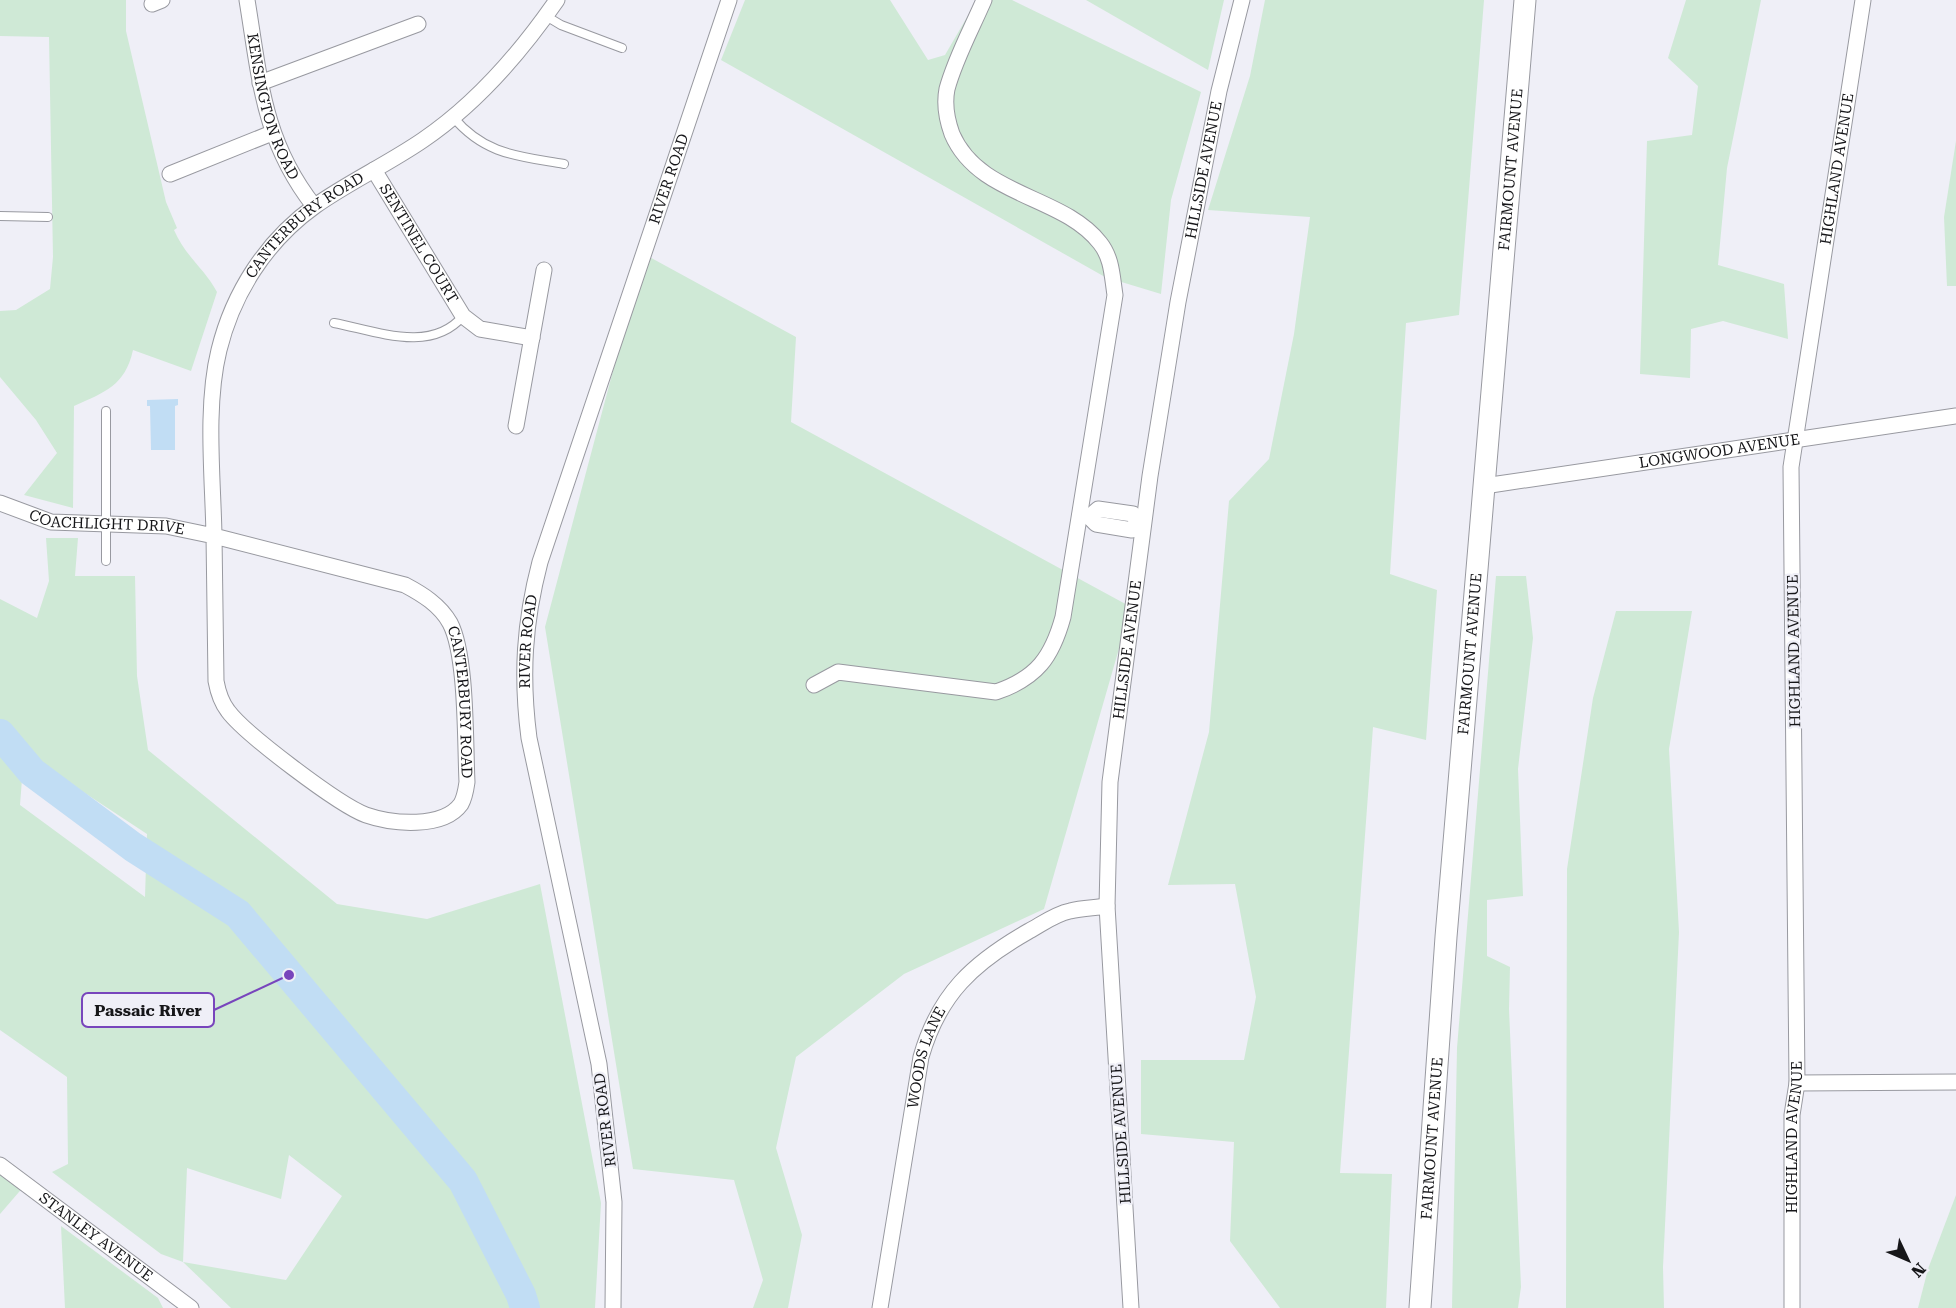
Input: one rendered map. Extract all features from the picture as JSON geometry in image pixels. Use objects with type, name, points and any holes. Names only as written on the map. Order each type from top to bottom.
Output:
[{"type":"main road","name":"FAIRMOUNT AVENUE","points":[[1420,1308],[1446,948],[1525,0]]},
{"type":"street","name":"KENSINGTON ROAD","points":[[247,0],[260,83],[272,133],[284,162],[314,206]]},
{"type":"street","name":"CANTERBURY ROAD","points":[[214,536],[405,585],[430,600],[446,617],[459,652],[466,782],[464,797],[460,805],[449,814],[431,820],[398,821],[365,814],[333,795],[256,738],[228,712],[222,702],[216,681],[214,536],[214,380],[223,336],[232,309],[251,273],[284,232],[314,206],[423,140],[453,117],[485,88],[557,0]]},
{"type":"street","name":"RIVER ROAD","points":[[613,1308],[614,1202],[604,1107],[591,1016],[529,738],[524,691],[524,640],[540,562],[729,0]]},
{"type":"street","points":[[814,685],[838,672],[996,692],[1018,685],[1042,665],[1055,647],[1063,617],[1084,516],[1115,295],[1110,262],[1100,243],[1082,226],[976,169],[959,149],[947,120],[947,90],[984,0]]},
{"type":"street","name":"HILLSIDE AVENUE","points":[[1131,1308],[1107,906],[1110,782],[1141,524],[1178,302],[1219,91],[1242,0]]},
{"type":"street","name":"HIGHLAND AVENUE","points":[[1792,1308],[1792,1115],[1797,1083],[1791,467],[1863,0]]},
{"type":"street","points":[[260,83],[418,24]]},
{"type":"street","points":[[170,174],[272,133]]},
{"type":"street","name":"SENTINEL COURT","points":[[374,170],[463,316],[480,329],[532,338]]},
{"type":"street","points":[[516,426],[544,270]]},
{"type":"street","name":"LONGWOOD AVENUE","points":[[1484,486],[1956,416]]},
{"type":"street","name":"COACHLIGHT DRIVE","points":[[0,503],[28,516],[51,522],[166,526],[214,536]]},
{"type":"street","points":[[1084,516],[1098,509],[1133,514],[1141,524]]},
{"type":"street","name":"WOODS LANE","points":[[880,1308],[921,1057],[932,1023],[948,996],[964,977],[1004,945],[1069,911],[1107,906]]},
{"type":"street","points":[[1797,1083],[1956,1082]]},
{"type":"street","name":"STANLEY AVENUE","points":[[0,1165],[192,1308]]},
{"type":"lane","points":[[546,16],[561,25],[622,48]]},
{"type":"lane","points":[[453,117],[464,130],[488,147],[505,153],[564,164]]},
{"type":"lane","points":[[0,216],[48,217]]},
{"type":"lane","name":"SENTINEL COURT","points":[[334,323],[422,339],[447,330],[463,316]]},
{"type":"lane","points":[[105,411],[106,561]]},
{"type":"green space","points":[[0,0],[126,0],[126,31],[166,202],[177,228],[174,230],[178,239],[217,292],[191,371],[133,350],[125,372],[119,380],[104,392],[74,406],[73,508],[24,495],[57,453],[36,420],[0,377],[0,311],[16,310],[50,289],[53,257],[49,37],[0,36]]},
{"type":"green space","points":[[745,0],[890,0],[928,60],[945,55],[977,0],[1012,0],[1201,92],[1171,200],[1161,294],[1105,277],[721,60]]},
{"type":"green space","points":[[1086,0],[1224,0],[1208,70]]},
{"type":"green space","points":[[1265,0],[1484,0],[1459,315],[1406,323],[1390,574],[1437,590],[1426,740],[1373,727],[1340,1173],[1392,1174],[1386,1308],[1280,1308],[1230,1241],[1234,1142],[1141,1134],[1141,1060],[1244,1060],[1256,997],[1235,884],[1168,885],[1209,732],[1229,501],[1269,459],[1294,334],[1310,217],[1208,210],[1250,76]]},
{"type":"green space","points":[[1686,0],[1761,0],[1727,168],[1718,265],[1784,284],[1788,339],[1723,321],[1691,329],[1690,378],[1640,374],[1647,141],[1692,135],[1698,86],[1668,58]]},
{"type":"green space","points":[[1956,141],[1956,286],[1947,286],[1944,217]]},
{"type":"green space","points":[[644,254],[796,337],[791,422],[1131,607],[1044,909],[904,974],[796,1057],[776,1148],[802,1235],[788,1308],[753,1308],[763,1280],[734,1180],[633,1169],[545,627]]},
{"type":"green space","points":[[46,538],[78,538],[75,576],[135,576],[137,676],[148,750],[337,904],[427,919],[540,884],[601,1203],[595,1308],[231,1308],[183,1262],[161,1254],[52,1172],[68,1164],[67,1077],[0,1030],[0,599],[37,618],[49,581]],"holes":[[[24,753],[147,834],[145,897],[20,805]],[[289,1155],[342,1196],[286,1280],[183,1262],[187,1168],[281,1199]]]},
{"type":"green space","points":[[1496,576],[1526,576],[1533,638],[1518,769],[1523,896],[1487,900],[1487,956],[1510,967],[1509,1009],[1521,1287],[1518,1308],[1452,1308],[1457,1048]]},
{"type":"green space","points":[[1616,611],[1692,611],[1669,749],[1679,932],[1663,1267],[1664,1308],[1566,1308],[1567,869],[1593,698]]},
{"type":"green space","points":[[0,1166],[25,1185],[0,1214]]},
{"type":"green space","points":[[1956,1195],[1956,1308],[1918,1308],[1928,1269]]},
{"type":"green space","points":[[61,1226],[158,1298],[163,1308],[65,1308]]},
{"type":"water","points":[[178,399],[178,405],[175,406],[175,450],[151,450],[150,406],[147,406],[147,400]]},
{"type":"waterway","points":[[0,734],[32,772],[133,847],[238,914],[463,1181],[521,1295],[525,1308]]},
{"type":"place","name":"Passaic River","points":[[289,975]]}]
